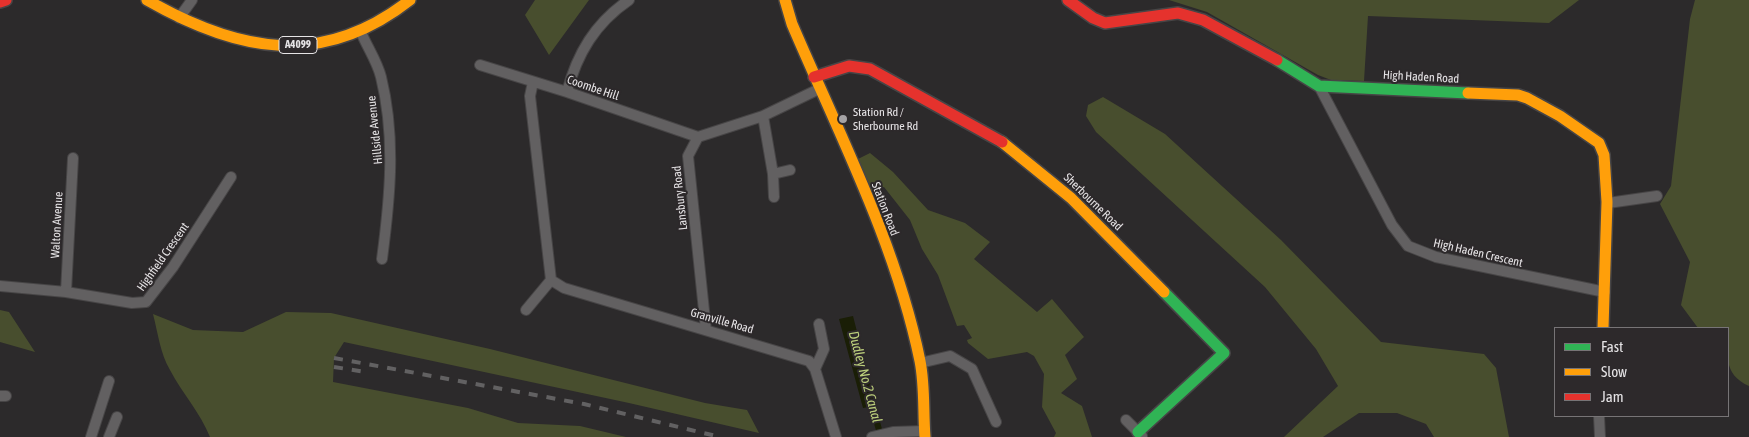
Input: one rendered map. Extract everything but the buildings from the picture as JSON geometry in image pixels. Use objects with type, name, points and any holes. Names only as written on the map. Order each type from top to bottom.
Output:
[{"type":"street","points":[[0,2],[6,0]]},
{"type":"street","name":"A4099","points":[[147,0],[179,18],[220,35],[269,44],[300,45],[327,42],[361,32],[410,0]]},
{"type":"street","points":[[179,18],[192,0]]},
{"type":"street","points":[[567,92],[581,51],[613,11],[629,0]]},
{"type":"street","name":"Station Road","points":[[785,0],[792,24],[879,229],[920,363],[924,434]]},
{"type":"street","name":"High Haden Road","points":[[1068,0],[1093,18],[1105,23],[1178,13],[1203,20],[1266,53],[1319,86],[1518,95],[1529,98],[1558,114],[1599,143],[1604,153],[1608,203],[1603,327]]},
{"type":"street","name":"Hillside Avenue","points":[[361,32],[381,78],[392,160],[391,191],[382,259]]},
{"type":"street","name":"Coombe Hill","points":[[480,66],[567,92],[698,137]]},
{"type":"street","name":"Sherbourne Road","points":[[814,77],[849,66],[870,69],[994,136],[1035,166],[1071,198],[1224,353],[1140,435],[1126,420]]},
{"type":"street","points":[[526,310],[551,280],[530,96],[532,82]]},
{"type":"street","name":"High Haden Crescent","points":[[1319,86],[1392,225],[1408,246],[1436,257],[1605,292]]},
{"type":"street","points":[[698,137],[763,116],[819,89]]},
{"type":"street","points":[[763,116],[773,174],[774,197]]},
{"type":"street","name":"Lansbury Road","points":[[698,137],[688,156],[706,330]]},
{"type":"street","name":"Walton Avenue","points":[[66,292],[73,158]]},
{"type":"street","points":[[773,174],[790,170]]},
{"type":"street","name":"Highfield Crescent","points":[[0,286],[66,292],[132,303],[146,302],[173,267],[230,177]]},
{"type":"street","points":[[1608,203],[1657,196]]},
{"type":"street","name":"Granville Road","points":[[551,280],[564,288],[797,356],[809,361],[815,369]]},
{"type":"street","points":[[819,324],[824,349],[815,369],[836,437]]},
{"type":"street","points":[[920,363],[950,356],[972,369],[996,422]]},
{"type":"street","points":[[91,437],[110,381]]},
{"type":"street","points":[[109,437],[117,417]]},
{"type":"street","points":[[1599,417],[1600,437]]},
{"type":"street","points":[[872,437],[892,432],[924,434]]},
{"type":"shaded area","points":[[535,0],[589,0],[549,55],[525,15]]},
{"type":"shaded area","points":[[1169,0],[1579,0],[1549,23],[1368,16],[1364,81],[1331,80],[1318,75],[1207,12]]},
{"type":"shaded area","points":[[1695,0],[1749,0],[1749,386],[1740,381],[1730,369],[1729,327],[1697,327],[1681,305],[1690,262],[1660,204],[1671,186],[1690,19]]},
{"type":"shaded area","points":[[1103,97],[1165,134],[1281,240],[1381,342],[1484,354],[1496,368],[1509,437],[1434,437],[1426,424],[1397,413],[1359,413],[1323,437],[1284,437],[1338,386],[1316,349],[1265,287],[1096,132],[1086,116],[1088,105]]},
{"type":"shaded area","points":[[870,153],[893,172],[928,210],[965,223],[990,242],[974,259],[1037,312],[1052,299],[1084,337],[1065,355],[1077,379],[1061,393],[1082,406],[1092,437],[1054,437],[1056,433],[1042,407],[1044,374],[1034,356],[1027,352],[988,359],[968,343],[967,340],[972,338],[964,325],[957,326],[938,275],[922,249],[910,220],[884,187],[871,192],[856,160]]},
{"type":"shaded area","points":[[0,310],[9,312],[35,352],[0,342]]},
{"type":"shaded area","points":[[286,312],[331,313],[490,349],[705,403],[747,410],[759,433],[344,342],[334,358],[333,382],[468,408],[518,423],[580,426],[626,437],[210,437],[167,363],[153,314],[193,330],[243,332]]},
{"type":"water","name":"Dudley No.2 Canal","points":[[853,316],[884,437],[878,437],[869,407],[863,408],[839,319]]},
{"type":"railway","points":[[334,358],[584,404],[720,437]]},
{"type":"railway","points":[[334,367],[366,372]]},
{"type":"traffic: fast","points":[[1277,60],[1319,86],[1468,93]]},
{"type":"traffic: fast","points":[[1138,432],[1224,353],[1164,292]]},
{"type":"traffic: slow","points":[[147,0],[181,18],[214,32],[247,41],[280,45],[312,44],[345,36],[377,22],[410,0]]},
{"type":"traffic: slow","points":[[785,0],[792,24],[865,190],[910,317],[922,370],[925,437]]},
{"type":"traffic: slow","points":[[1468,93],[1518,95],[1527,98],[1560,116],[1599,143],[1604,155],[1607,202],[1603,327]]},
{"type":"traffic: slow","points":[[1002,142],[1071,198],[1164,292]]},
{"type":"traffic: jam","points":[[0,2],[6,0]]},
{"type":"traffic: jam","points":[[1068,0],[1093,18],[1105,23],[1178,13],[1203,20],[1277,60]]},
{"type":"traffic: jam","points":[[814,77],[849,66],[870,69],[1002,142]]},
{"type":"place","name":"Station Rd / Sherbourne Rd","points":[[843,119]]}]
